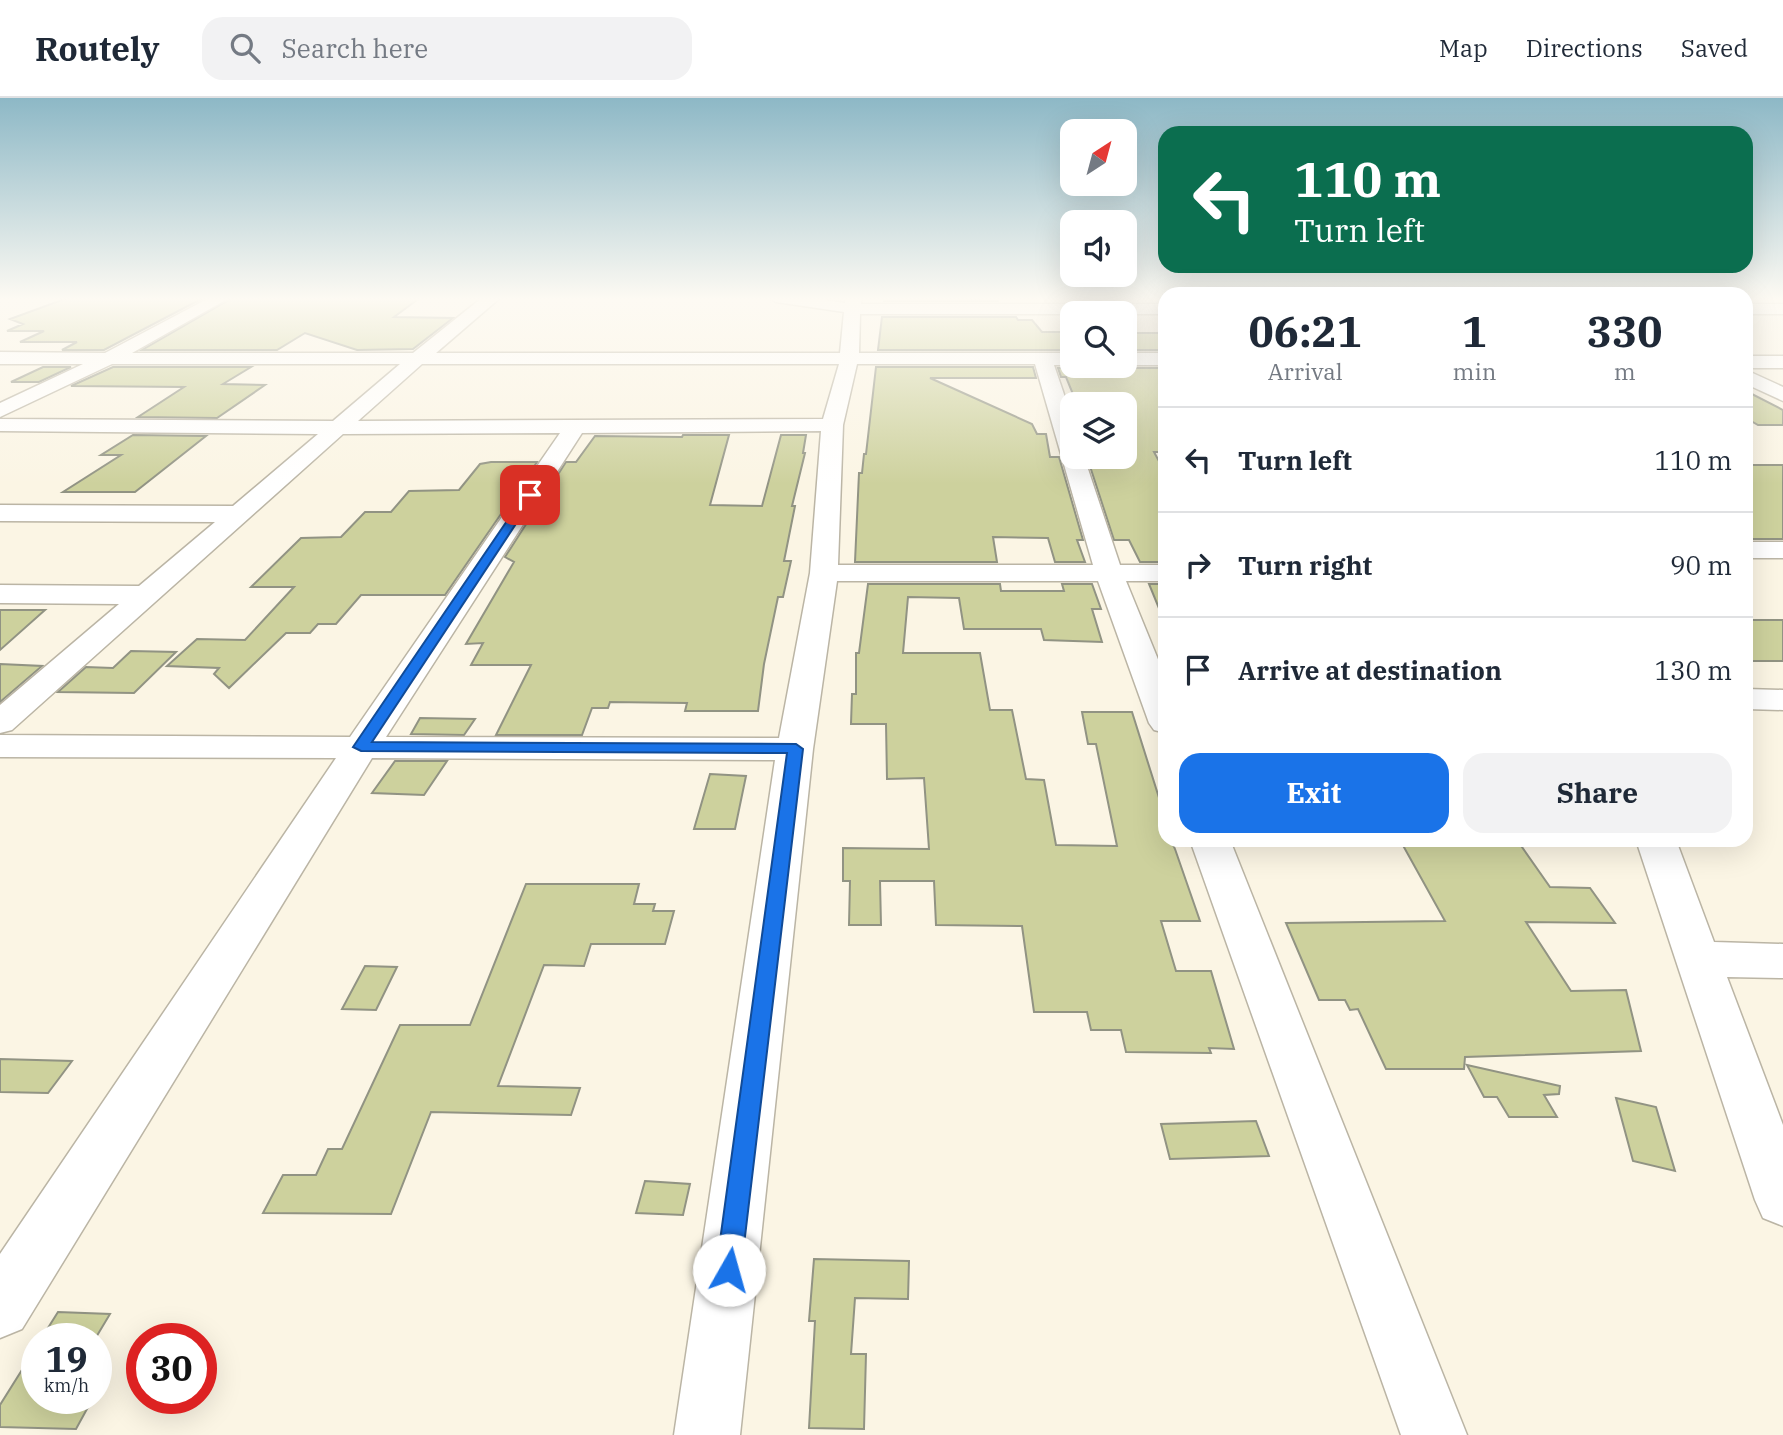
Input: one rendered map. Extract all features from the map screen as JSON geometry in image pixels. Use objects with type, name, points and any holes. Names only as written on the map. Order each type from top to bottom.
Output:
[{"type":"street","points":[[0,411],[106,359]]},
{"type":"street","points":[[0,723],[417,359]]},
{"type":"street","points":[[587,359],[967,359]]},
{"type":"street","points":[[1043,359],[1060,414]]},
{"type":"street","points":[[707,1435],[796,749],[824,573],[832,425],[849,360]]},
{"type":"street","points":[[1753,362],[1783,362]]},
{"type":"street","points":[[1753,380],[1783,395]]},
{"type":"street","points":[[0,425],[339,428],[832,425]]},
{"type":"street","points":[[0,1307],[361,747],[576,426]]},
{"type":"street","points":[[1077,469],[1109,573],[1158,702]]},
{"type":"street","points":[[0,513],[240,514]]},
{"type":"street","points":[[1753,550],[1783,551]]},
{"type":"street","points":[[824,573],[1158,573]]},
{"type":"street","points":[[0,594],[148,595]]},
{"type":"street","points":[[1753,699],[1783,700]]},
{"type":"street","points":[[0,746],[796,749]]},
{"type":"street","points":[[1213,847],[1434,1435]]},
{"type":"street","points":[[1658,847],[1783,1200]]},
{"type":"street","points":[[1698,959],[1783,961]]},
{"type":"building","points":[[43,367],[71,367],[39,382],[11,382]]},
{"type":"building","points":[[113,367],[251,367],[223,384],[265,385],[217,418],[138,417],[184,387],[71,386]]},
{"type":"building","points":[[876,367],[1033,367],[1036,378],[930,378],[1032,424],[1037,434],[1046,434],[1050,457],[1059,457],[1060,469],[1062,469],[1083,540],[1077,540],[1085,562],[1055,562],[1048,538],[993,537],[997,562],[855,562],[859,473],[862,473]]},
{"type":"building","points":[[1137,368],[1158,368],[1158,452],[1154,452],[1158,459],[1158,562],[1140,562],[1129,540],[1114,540],[1091,469],[1137,469],[1137,392],[1072,392],[1066,378],[1137,378]]},
{"type":"building","points":[[1753,395],[1783,410],[1783,425],[1758,425],[1753,422]]},
{"type":"building","points":[[133,435],[206,436],[135,492],[63,492],[121,455],[101,455]]},
{"type":"building","points":[[729,435],[710,505],[762,506],[781,435],[806,435],[805,453],[792,506],[795,506],[784,561],[791,561],[783,597],[778,597],[764,664],[758,711],[685,711],[687,703],[610,702],[608,708],[592,708],[582,735],[496,735],[531,665],[471,665],[483,643],[466,644],[514,562],[505,557],[566,462],[576,462],[595,436]]},
{"type":"building","points":[[537,462],[445,595],[361,595],[336,624],[318,624],[310,633],[286,633],[229,688],[214,674],[219,668],[167,666],[197,639],[245,640],[294,587],[251,587],[301,538],[341,537],[365,512],[391,512],[409,491],[459,490],[480,464]]},
{"type":"building","points":[[1753,465],[1783,465],[1783,539],[1753,539]]},
{"type":"building","points":[[868,584],[1000,584],[1001,591],[1064,591],[1062,584],[1092,584],[1101,609],[1092,609],[1102,642],[1044,640],[1041,629],[964,629],[959,598],[908,597],[903,653],[980,653],[990,710],[1012,710],[1026,779],[1044,780],[1056,845],[1117,846],[1096,744],[1088,744],[1082,712],[1132,712],[1158,795],[1158,847],[1174,847],[1200,921],[1161,921],[1176,971],[1211,971],[1234,1049],[1209,1048],[1211,1053],[1126,1052],[1121,1030],[1091,1030],[1087,1012],[1034,1012],[1022,926],[936,925],[934,881],[880,881],[881,925],[849,925],[850,881],[843,881],[843,848],[929,849],[924,778],[887,779],[886,724],[851,724],[852,694],[856,694],[856,653],[859,653]]},
{"type":"building","points":[[1149,584],[1158,584],[1158,606]]},
{"type":"building","points":[[0,610],[45,610],[0,650]]},
{"type":"building","points":[[1753,620],[1783,620],[1783,661],[1753,661]]},
{"type":"building","points":[[131,651],[176,652],[134,693],[58,692],[86,667],[113,668]]},
{"type":"building","points":[[0,664],[42,666],[0,702]]},
{"type":"building","points":[[420,718],[475,719],[464,735],[411,734]]},
{"type":"building","points":[[395,761],[447,761],[424,795],[372,793]]},
{"type":"building","points":[[710,774],[746,776],[735,829],[694,829]]},
{"type":"building","points":[[1404,847],[1522,847],[1550,887],[1590,888],[1615,923],[1526,922],[1571,991],[1626,990],[1641,1051],[1465,1057],[1464,1069],[1386,1069],[1358,1009],[1350,1010],[1345,1000],[1319,1000],[1286,923],[1445,921]]},
{"type":"building","points":[[526,884],[639,884],[634,904],[655,904],[653,911],[674,911],[665,944],[591,944],[584,966],[544,965],[498,1086],[580,1088],[571,1115],[431,1112],[391,1214],[263,1213],[283,1175],[316,1175],[328,1149],[342,1149],[400,1025],[470,1025]]},
{"type":"building","points":[[365,966],[397,967],[376,1010],[342,1009]]},
{"type":"building","points":[[0,1059],[72,1061],[48,1093],[0,1092]]},
{"type":"building","points":[[1467,1065],[1560,1086],[1559,1094],[1544,1095],[1557,1117],[1509,1117],[1497,1097],[1484,1097]]},
{"type":"building","points":[[1616,1098],[1656,1107],[1675,1171],[1633,1161]]},
{"type":"building","points":[[1256,1121],[1269,1156],[1170,1159],[1161,1124]]},
{"type":"building","points":[[645,1181],[690,1184],[683,1215],[636,1213]]},
{"type":"building","points":[[814,1259],[909,1261],[908,1299],[855,1298],[851,1354],[866,1354],[864,1429],[809,1428],[815,1321],[809,1321]]},
{"type":"building","points":[[58,1312],[110,1314],[105,1323],[51,1323]]},
{"type":"building","points":[[21,1372],[21,1414],[84,1414],[76,1429],[0,1427],[0,1405]]},
{"type":"route","points":[[530,495],[361,747],[796,749],[729,1270]]}]
